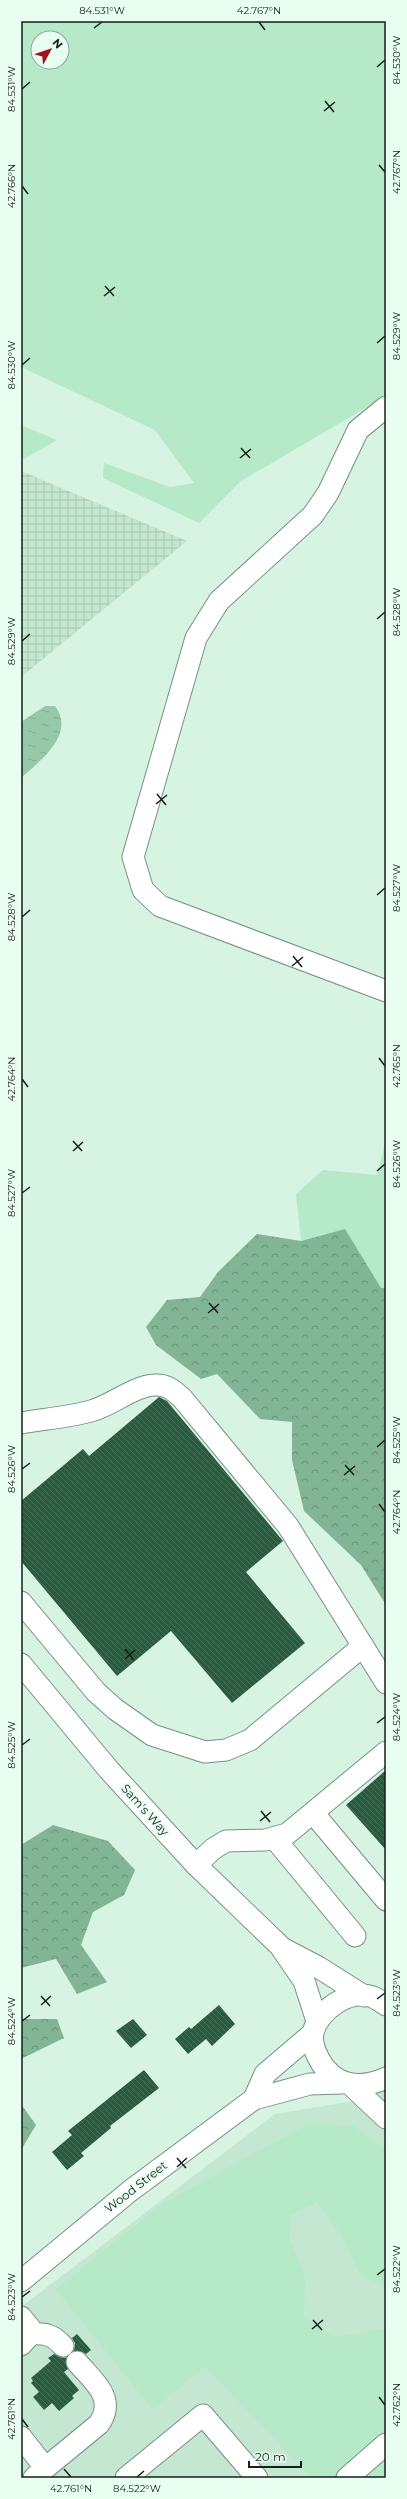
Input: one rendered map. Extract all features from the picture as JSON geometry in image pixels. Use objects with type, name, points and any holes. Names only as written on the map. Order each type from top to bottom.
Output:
[{"type":"street","points":[[386,407],[358,430],[328,493],[313,515],[219,601],[196,638],[133,858],[143,890],[160,906],[386,991]]},
{"type":"street","points":[[21,1422],[90,1412],[111,1404],[145,1386],[158,1385],[170,1388],[182,1398],[288,1526],[386,1683]]},
{"type":"street","points":[[21,1602],[96,1692],[115,1709],[152,1735],[205,1752],[226,1750],[250,1740],[363,1646]]},
{"type":"street","name":"Sam's Way","points":[[21,1664],[109,1770],[196,1865],[280,1946],[304,1981],[315,2027],[315,2052],[324,2069],[347,2084]]},
{"type":"street","points":[[196,1865],[212,1848],[226,1841],[275,1839],[287,1834],[314,1814],[386,1752]]},
{"type":"street","points":[[314,1814],[386,1900]]},
{"type":"street","points":[[275,1839],[355,1936]]},
{"type":"street","name":"Sam's Way","points":[[280,1946],[377,1997]]},
{"type":"street","name":"Wood Street","points":[[254,2099],[265,2074],[340,2001],[377,1997]]},
{"type":"street","name":"Wood Street","points":[[21,2281],[130,2191],[254,2099],[310,2084],[373,2084],[386,2078]]},
{"type":"street","points":[[347,2084],[386,2118]]},
{"type":"street","points":[[24,2332],[46,2333],[55,2337],[63,2346]]},
{"type":"street","points":[[38,2474],[99,2424],[105,2415],[105,2398],[77,2362]]},
{"type":"street","points":[[126,2478],[203,2415],[257,2478]]},
{"type":"street","points":[[21,2437],[41,2460],[38,2474]]},
{"type":"street","points":[[347,2478],[386,2444]]},
{"type":"shaded area","points":[[21,21],[386,21],[386,396],[241,481],[199,523],[103,478],[104,463],[170,487],[194,483],[155,430],[21,367]]},
{"type":"shaded area","points":[[21,425],[57,440],[24,459],[21,458]]},
{"type":"shaded area","points":[[21,471],[187,541],[21,677]]},
{"type":"shaded area","points":[[386,1139],[386,1288],[381,1289],[345,1229],[301,1241],[296,1194],[323,1170],[377,1175]]},
{"type":"shaded area","points":[[386,2082],[386,2478],[21,2478],[21,2307],[275,2114],[360,2100]]},
{"type":"shaded area","points":[[308,2124],[352,2125],[386,2149],[386,2287],[360,2275],[343,2238],[317,2202],[291,2215],[289,2237],[305,2278],[304,2315],[335,2337],[386,2328],[386,2478],[311,2478],[205,2366],[153,2410],[56,2289],[162,2204]]},
{"type":"green space","points":[[345,1229],[381,1288],[386,1288],[386,1605],[361,1565],[304,1511],[292,1460],[292,1422],[260,1419],[217,1374],[201,1379],[156,1345],[146,1327],[167,1300],[200,1297],[218,1272],[257,1234],[301,1241]]},
{"type":"green space","points":[[53,1825],[108,1841],[135,1870],[124,1895],[93,1912],[81,1945],[107,1982],[77,1994],[56,1959],[21,1968],[21,1845]]},
{"type":"green space","points":[[21,2019],[57,2019],[64,2038],[23,2058],[21,2062]]},
{"type":"green space","points":[[21,2104],[36,2125],[21,2150]]},
{"type":"water","points":[[45,706],[55,706],[60,716],[61,727],[59,736],[46,755],[21,778],[21,722]]},
{"type":"building","points":[[159,1397],[167,1401],[283,1541],[246,1572],[305,1643],[232,1703],[171,1631],[117,1676],[21,1561],[21,1501],[83,1449],[89,1456]]},
{"type":"building","points":[[386,1770],[386,1850],[346,1805]]},
{"type":"building","points":[[219,2005],[235,2024],[212,2046],[206,2039],[188,2054],[175,2039],[189,2027],[191,2029]]},
{"type":"building","points":[[133,2019],[147,2035],[131,2048],[116,2031]]},
{"type":"building","points":[[144,2070],[159,2088],[110,2126],[111,2128],[81,2153],[84,2156],[67,2170],[52,2152],[72,2135],[68,2131]]},
{"type":"building","points":[[77,2334],[91,2350],[86,2354],[80,2351],[74,2351],[75,2343],[72,2338]]},
{"type":"building","points":[[54,2354],[59,2357],[66,2358],[68,2369],[64,2372],[79,2390],[72,2396],[74,2398],[59,2411],[52,2403],[44,2410],[33,2397],[39,2392],[31,2383],[33,2381],[31,2378],[51,2361],[48,2358]]}]
